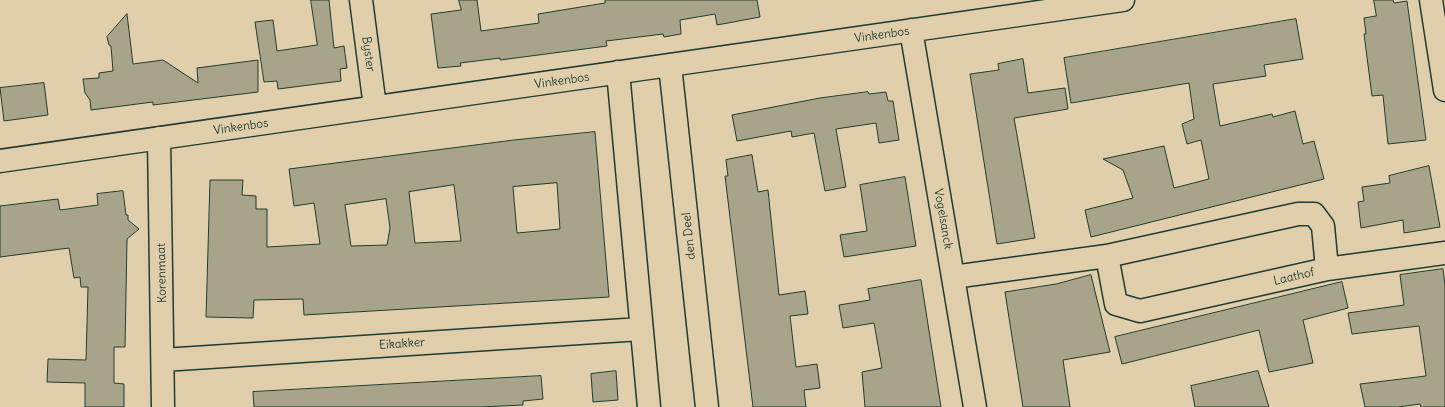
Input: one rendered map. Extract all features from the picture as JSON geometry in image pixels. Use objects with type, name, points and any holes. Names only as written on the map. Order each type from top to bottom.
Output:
[{"type":"street","name":"Byster","points":[[360,0],[375,107]]},
{"type":"street","name":"Vinkenbos","points":[[0,161],[1123,0]]},
{"type":"street","points":[[1431,0],[1445,90]]},
{"type":"street","name":"Vogelsanck","points":[[911,30],[975,407]]},
{"type":"street","name":"den Deel","points":[[670,65],[707,407]]},
{"type":"street","points":[[618,72],[649,407]]},
{"type":"street","name":"Korenmaat","points":[[159,138],[163,407]]},
{"type":"street","name":"Laathof","points":[[953,277],[1107,256],[1298,214],[1314,214],[1323,226],[1328,269],[1140,311],[1116,304],[1107,256]]},
{"type":"street","points":[[1328,269],[1445,253]]},
{"type":"street","name":"Eikakker","points":[[163,360],[641,329]]},
{"type":"building","points":[[311,0],[329,0],[334,48],[344,46],[347,68],[340,69],[341,81],[278,89],[277,81],[264,82],[255,22],[273,20],[277,51],[317,45]]},
{"type":"building","points":[[459,0],[477,0],[481,31],[539,23],[538,14],[605,3],[605,0],[757,0],[760,17],[717,25],[715,14],[680,20],[681,34],[664,37],[663,34],[606,41],[607,46],[500,60],[500,58],[460,63],[461,66],[438,68],[431,14],[461,10]]},
{"type":"building","points":[[1374,0],[1393,0],[1394,3],[1407,1],[1426,140],[1388,144],[1383,95],[1372,96],[1364,34],[1366,34],[1364,18],[1376,16]]},
{"type":"building","points":[[127,14],[133,64],[163,60],[198,83],[197,68],[258,60],[258,92],[153,105],[153,102],[91,110],[90,100],[85,93],[83,79],[99,78],[99,73],[113,71],[111,46],[109,45],[107,37]]},
{"type":"building","points":[[1296,19],[1303,59],[1264,65],[1266,76],[1213,84],[1220,126],[1272,114],[1273,117],[1295,111],[1303,144],[1314,141],[1324,179],[1091,237],[1085,210],[1133,198],[1123,170],[1103,159],[1164,146],[1174,188],[1209,179],[1201,140],[1187,144],[1182,124],[1194,119],[1189,83],[1071,103],[1064,58]]},
{"type":"building","points":[[1023,59],[1028,93],[1065,88],[1068,109],[1014,118],[1035,238],[997,244],[970,74],[999,70],[998,64]]},
{"type":"building","points":[[44,83],[48,115],[4,121],[0,88]]},
{"type":"building","points":[[868,92],[869,94],[886,92],[888,101],[893,101],[899,140],[879,143],[876,123],[836,129],[846,187],[825,191],[814,133],[792,137],[791,131],[737,141],[732,115],[820,98]]},
{"type":"building","points":[[595,132],[609,297],[304,315],[303,299],[254,300],[253,318],[206,317],[210,180],[243,180],[242,195],[256,196],[256,209],[267,209],[267,247],[320,244],[314,203],[294,206],[289,169],[514,140]],"holes":[[[557,183],[560,229],[517,233],[513,187]],[[454,185],[461,241],[415,243],[409,192]],[[386,199],[390,228],[387,245],[351,246],[345,205]]]},
{"type":"building","points":[[752,155],[758,192],[768,190],[779,295],[805,291],[808,314],[790,316],[796,367],[817,364],[820,388],[804,390],[806,407],[753,407],[725,176],[728,176],[726,160]]},
{"type":"building","points":[[1429,166],[1440,227],[1404,233],[1403,220],[1361,228],[1358,202],[1364,201],[1362,187],[1390,183],[1389,176]]},
{"type":"building","points":[[905,177],[916,246],[844,257],[840,235],[867,231],[860,185]]},
{"type":"building","points":[[123,191],[128,220],[139,229],[127,239],[125,347],[114,347],[114,383],[124,384],[124,407],[85,407],[85,383],[47,382],[48,359],[86,360],[88,287],[81,287],[80,277],[74,278],[69,248],[0,257],[0,206],[58,199],[60,210],[98,205],[97,194]]},
{"type":"building","points":[[1443,269],[1445,285],[1445,407],[1421,407],[1420,404],[1398,407],[1365,407],[1360,384],[1426,376],[1419,326],[1352,334],[1348,313],[1404,305],[1400,275]]},
{"type":"building","points":[[1091,275],[1110,352],[1063,360],[1070,407],[1023,407],[1005,292],[1056,284]]},
{"type":"building","points":[[921,280],[941,407],[865,407],[862,372],[882,368],[874,323],[843,328],[839,305],[870,300],[868,289]]},
{"type":"building","points":[[1342,282],[1348,308],[1303,320],[1313,363],[1269,372],[1259,330],[1122,364],[1115,337]]},
{"type":"building","points":[[616,371],[618,400],[593,402],[591,374]]},
{"type":"building","points":[[1258,371],[1269,407],[1195,407],[1191,386]]},
{"type":"building","points":[[541,376],[543,399],[523,401],[523,405],[480,407],[254,407],[253,392]]}]
